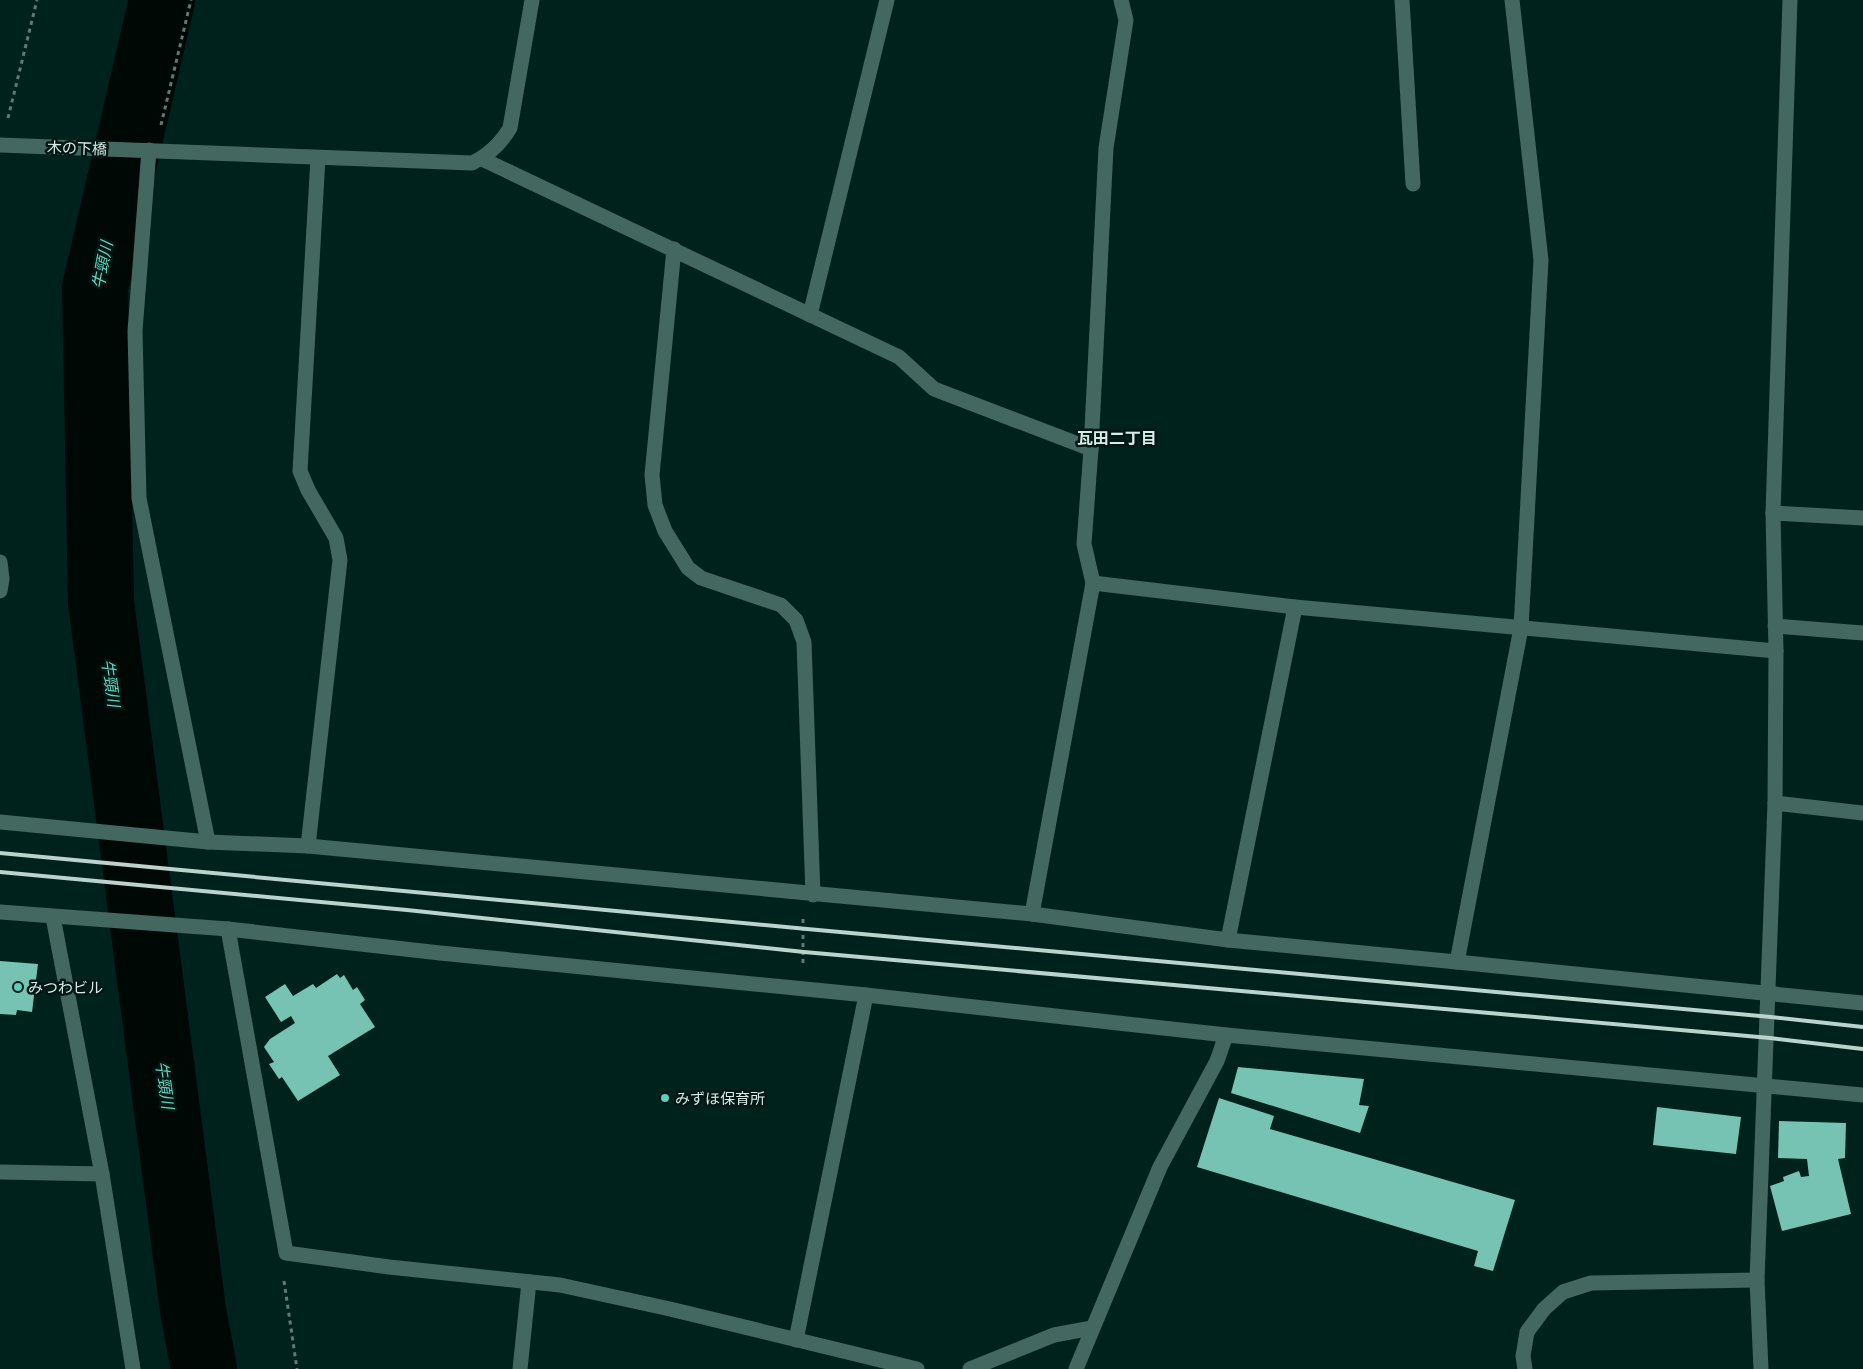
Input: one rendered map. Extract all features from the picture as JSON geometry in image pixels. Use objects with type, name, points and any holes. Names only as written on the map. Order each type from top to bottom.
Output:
[{"type":"street","points":[[532,0],[510,128],[502,142],[482,158],[899,357],[934,390],[1091,449]]},
{"type":"street","points":[[810,315],[887,0]]},
{"type":"street","points":[[1032,914],[1093,583],[1084,544],[1091,449],[1106,148],[1126,20],[1121,0]]},
{"type":"street","points":[[1402,0],[1413,184]]},
{"type":"street","points":[[1457,962],[1520,628],[1541,260],[1512,0]]},
{"type":"street","points":[[1761,1369],[1757,1280],[1766,1085],[1767,994],[1775,803],[1776,651],[1773,513],[1790,0]]},
{"type":"street","name":"木の下橋","points":[[2,145],[472,163],[482,158]]},
{"type":"street","points":[[149,150],[136,331],[139,498],[208,842]]},
{"type":"street","points":[[308,846],[340,560],[336,538],[308,490],[300,471],[318,158]]},
{"type":"street","points":[[674,250],[652,475],[655,505],[664,531],[688,568],[701,578],[781,605],[796,620],[804,642],[808,894]]},
{"type":"street","points":[[1773,513],[1863,518]]},
{"type":"street","points":[[0,562],[2,579],[0,591]]},
{"type":"street","points":[[1093,583],[1295,607],[1776,651]]},
{"type":"street","points":[[1228,940],[1295,607]]},
{"type":"street","points":[[1775,626],[1863,633]]},
{"type":"street","points":[[1775,803],[1863,813]]},
{"type":"street","points":[[0,822],[208,842],[308,846],[1032,914],[1228,940],[1863,1003]]},
{"type":"street","points":[[0,912],[228,929],[440,953],[866,995],[1226,1035],[1863,1095]]},
{"type":"street","points":[[53,917],[102,1174],[133,1369]]},
{"type":"street","points":[[228,929],[286,1253],[389,1267],[560,1285],[917,1369]]},
{"type":"street","points":[[796,1340],[866,995]]},
{"type":"street","points":[[1076,1369],[1160,1167],[1217,1061],[1226,1035]]},
{"type":"street","points":[[0,1172],[102,1174]]},
{"type":"street","points":[[1525,1369],[1523,1356],[1527,1332],[1544,1309],[1563,1292],[1591,1283],[1757,1280]]},
{"type":"street","points":[[520,1369],[529,1282]]},
{"type":"street","points":[[970,1369],[1054,1335],[1092,1328]]},
{"type":"path","points":[[2,145],[37,0]]},
{"type":"path","points":[[159,130],[191,0]]},
{"type":"path","points":[[802,989],[808,894]]},
{"type":"path","points":[[286,1253],[283,1273],[297,1369]]},
{"type":"building","name":"みつわビル","points":[[0,961],[38,964],[32,1012],[17,1010],[16,1015],[0,1014]]},
{"type":"building","points":[[337,974],[340,978],[344,975],[353,990],[357,987],[365,1000],[360,1004],[375,1027],[328,1056],[340,1075],[298,1101],[282,1077],[279,1079],[269,1064],[274,1062],[264,1047],[270,1039],[295,1023],[291,1016],[281,1022],[265,997],[285,984],[293,996],[313,984],[316,988]]},
{"type":"building","points":[[1238,1067],[1364,1079],[1359,1105],[1369,1106],[1360,1133],[1231,1093]]},
{"type":"building","points":[[1219,1098],[1274,1116],[1270,1129],[1515,1200],[1493,1271],[1474,1266],[1478,1251],[1197,1167]]},
{"type":"building","points":[[1657,1107],[1741,1117],[1736,1154],[1653,1145]]},
{"type":"building","points":[[1779,1121],[1846,1123],[1845,1158],[1838,1159],[1851,1214],[1782,1231],[1770,1186],[1784,1181],[1783,1177],[1799,1171],[1801,1177],[1809,1176],[1807,1159],[1778,1158]]},
{"type":"waterway","name":"牛頸川","points":[[162,0],[95,288],[101,602],[193,1310],[204,1369]]},
{"type":"railway","points":[[0,853],[1863,1027]]},
{"type":"railway","points":[[0,872],[407,910],[804,952],[1770,1038],[1863,1049]]},
{"type":"place","name":"みつわビル","points":[[18,987]]},
{"type":"place","name":"みずほ保育所","points":[[665,1098]]},
{"type":"district","name":"瓦田二丁目","points":[[1117,438]]}]
